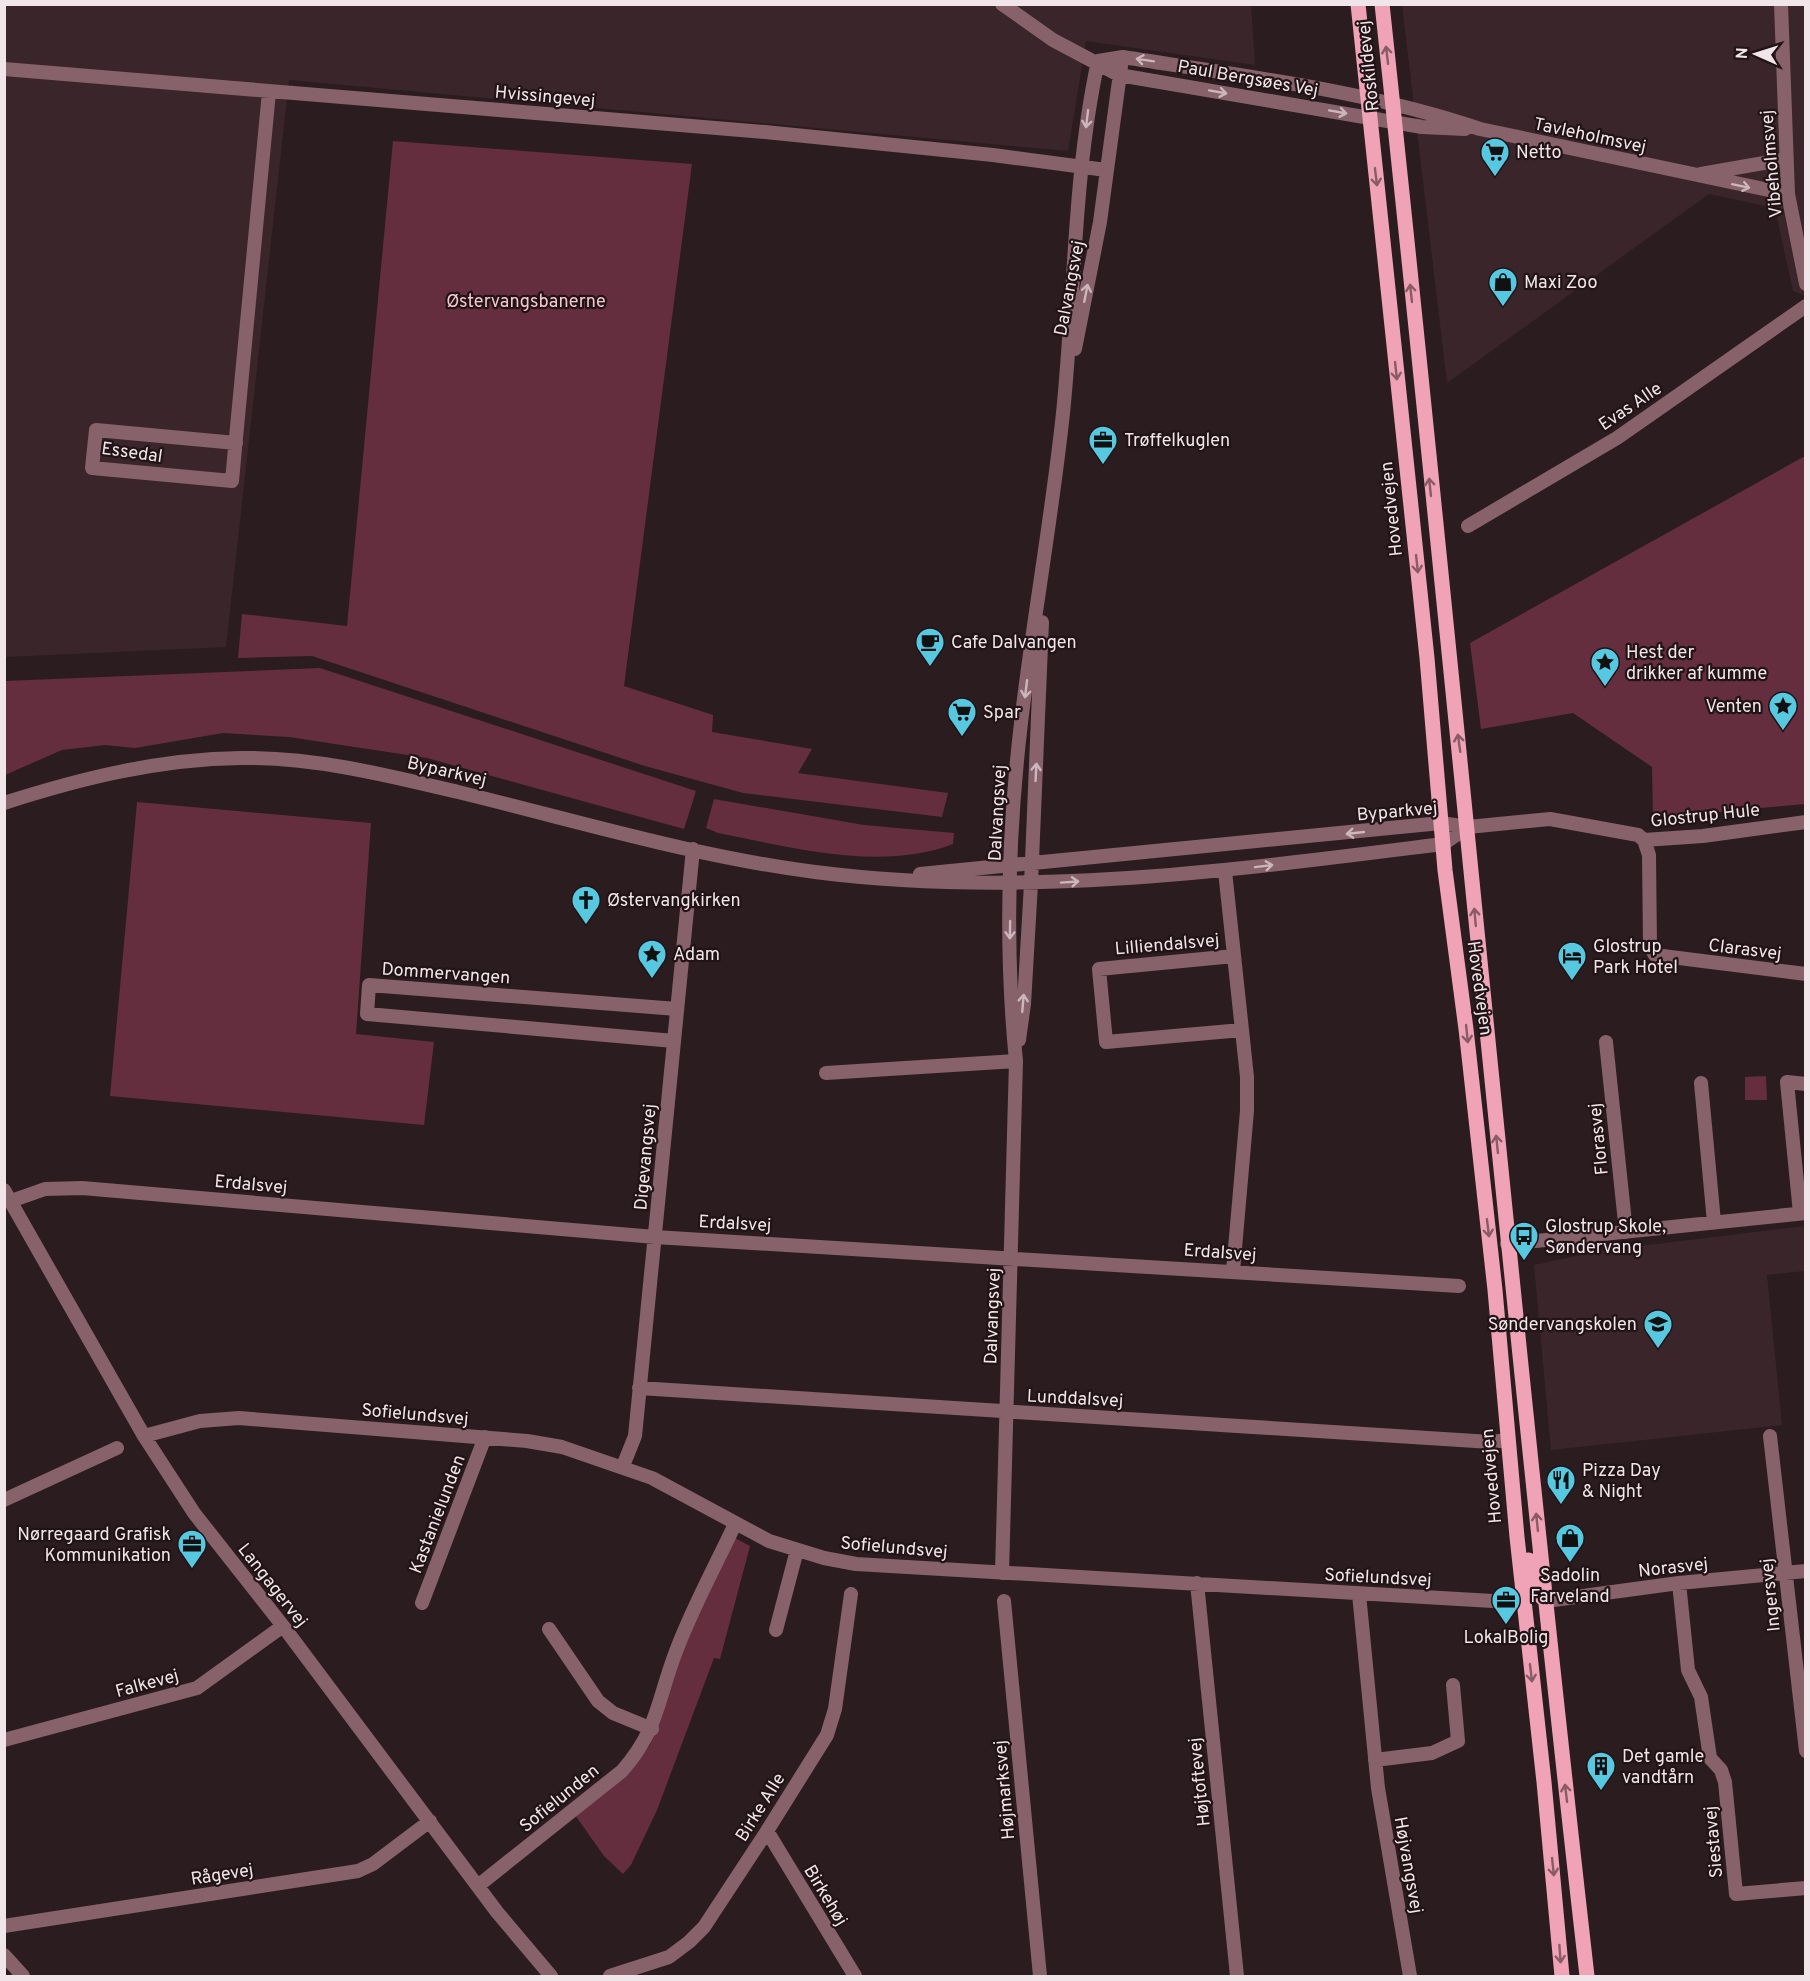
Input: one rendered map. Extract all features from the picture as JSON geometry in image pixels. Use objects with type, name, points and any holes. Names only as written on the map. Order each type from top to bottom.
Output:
[{"type":"main road","name":"Hovedvejen","points":[[1358,4],[1427,658],[1443,844],[1466,1029],[1523,1601],[1544,1782],[1562,1977]]},
{"type":"main road","name":"Roskildevej","points":[[1382,4],[1394,123]]},
{"type":"main road","name":"Hovedvejen","points":[[1394,123],[1436,545],[1468,827],[1480,976],[1507,1244],[1587,1977]]},
{"type":"main road","points":[[1510,1462],[1525,1526],[1533,1589],[1546,1601]]},
{"type":"street","name":"Paul Bergsøes Vej","points":[[1002,4],[1053,40],[1119,75],[1394,123]]},
{"type":"street","name":"Vibeholmsvej","points":[[1781,4],[1788,194],[1806,284]]},
{"type":"street","name":"Paul Bergsøes Vej","points":[[1098,62],[1123,57],[1256,77],[1392,105]]},
{"type":"street","name":"Dalvangsvej","points":[[1063,413],[1100,222],[1123,57]]},
{"type":"street","name":"Dalvangsvej","points":[[1002,1573],[1016,1061],[1010,997],[1012,863],[1021,724],[1063,413],[1087,113],[1098,62]]},
{"type":"street","name":"Hvissingevej","points":[[4,69],[776,133],[993,154],[1082,168]]},
{"type":"street","name":"Essedal","points":[[236,443],[96,430],[92,468],[232,481],[236,443],[269,92]]},
{"type":"street","name":"Tavleholmsvej","points":[[1392,105],[1434,114],[1480,129],[1788,194]]},
{"type":"street","name":"Tavleholmsvej","points":[[1394,123],[1422,127],[1480,129]]},
{"type":"street","name":"Tavleholmsvej","points":[[1694,175],[1786,159]]},
{"type":"street","points":[[1082,168],[1106,170]]},
{"type":"street","name":"Evas Alle","points":[[1468,526],[1617,438],[1806,306]]},
{"type":"street","name":"Dalvangsvej","points":[[1016,1061],[1024,1004],[1031,884],[1043,569]]},
{"type":"street","name":"Byparkvej","points":[[4,803],[112,772],[148,766],[225,758],[289,761],[398,778],[693,849],[812,872],[879,879],[1012,884],[1225,871],[1443,844],[1468,827]]},
{"type":"street","name":"Glostrup Hule","points":[[1468,827],[1531,819],[1558,820],[1632,832],[1644,840],[1703,836],[1806,822]]},
{"type":"street","name":"Byparkvej","points":[[879,879],[1032,861],[1242,844],[1441,823],[1468,827]]},
{"type":"street","name":"Clarasvej","points":[[1644,840],[1649,855],[1650,946],[1655,955],[1806,974]]},
{"type":"street","name":"Digevangsvej","points":[[623,1466],[634,1443],[693,849]]},
{"type":"street","name":"Lilliendalsvej","points":[[1225,871],[1242,1029],[1247,1112],[1233,1271]]},
{"type":"street","name":"Lilliendalsvej","points":[[1234,956],[1099,969],[1106,1042],[1242,1029]]},
{"type":"street","name":"Dommervangen","points":[[674,1041],[367,1014],[369,985],[677,1010]]},
{"type":"street","name":"Florasvej","points":[[1606,1042],[1626,1232]]},
{"type":"street","points":[[826,1072],[1016,1061]]},
{"type":"street","points":[[1507,1244],[1803,1213],[1787,1082],[1806,1084]]},
{"type":"street","points":[[1701,1083],[1714,1222]]},
{"type":"street","name":"Erdalsvej","points":[[8,1196],[45,1189],[82,1188],[655,1237],[1459,1286]]},
{"type":"street","name":"Langagervej","points":[[8,1196],[144,1436],[194,1513],[551,1977]]},
{"type":"street","name":"Lunddalsvej","points":[[639,1388],[1491,1442],[1508,1440]]},
{"type":"street","name":"Sofielundsvej","points":[[144,1436],[200,1421],[239,1418],[545,1443],[623,1466],[652,1478],[735,1524],[797,1551],[856,1564],[1359,1594],[1523,1601]]},
{"type":"street","name":"Ingersvej","points":[[1770,1436],[1806,1751]]},
{"type":"street","name":"Kastanielunden","points":[[422,1604],[485,1437]]},
{"type":"street","points":[[4,1500],[117,1448]]},
{"type":"street","name":"Sofielunden","points":[[478,1885],[622,1771],[638,1753],[652,1730],[675,1653],[735,1524]]},
{"type":"street","points":[[776,1630],[797,1551]]},
{"type":"street","name":"Norasvej","points":[[1546,1601],[1679,1583],[1806,1571]]},
{"type":"street","name":"Højtoftevej","points":[[1197,1583],[1237,1977]]},
{"type":"street","name":"Siestavej","points":[[1679,1583],[1688,1670],[1701,1697],[1708,1752],[1725,1782],[1736,1894],[1806,1888]]},
{"type":"street","name":"Birke Alle","points":[[610,1977],[669,1957],[689,1942],[704,1927],[766,1832],[827,1735],[835,1709],[851,1594]]},
{"type":"street","name":"Højvangsvej","points":[[1359,1594],[1375,1760],[1410,1977]]},
{"type":"street","name":"Højmarksvej","points":[[1004,1600],[1040,1977]]},
{"type":"street","name":"Falkevej","points":[[4,1740],[197,1688],[283,1626]]},
{"type":"street","points":[[549,1629],[598,1701],[613,1713],[652,1730]]},
{"type":"street","points":[[1375,1760],[1432,1753],[1458,1741],[1452,1685]]},
{"type":"street","name":"Rågevej","points":[[4,1926],[358,1871],[373,1864],[430,1821]]},
{"type":"street","name":"Birkehøj","points":[[766,1832],[855,1977]]},
{"type":"street","points":[[4,1954],[23,1977]]},
{"type":"shaded area","points":[[1251,4],[1255,65],[1086,41],[1068,151],[289,80],[226,647],[5,657],[4,5]]},
{"type":"shaded area","points":[[1402,5],[1805,5],[1805,296],[1793,291],[1775,208],[1709,194],[1447,383]]},
{"type":"shaded area","name":"Søndervangskolen","points":[[1805,1226],[1805,1271],[1767,1275],[1782,1425],[1551,1450],[1534,1265],[1599,1251]]},
{"type":"green space","name":"Østervangsbanerne","points":[[393,141],[692,164],[624,686],[713,715],[712,732],[812,749],[798,773],[948,793],[942,817],[743,793],[645,766],[312,656],[238,658],[242,614],[347,626]]},
{"type":"green space","points":[[1805,456],[1805,804],[1653,818],[1652,767],[1573,713],[1481,729],[1470,643]]},
{"type":"green space","points":[[320,668],[696,791],[684,829],[427,758],[289,737],[223,733],[135,748],[105,745],[62,750],[5,775],[5,681]]},
{"type":"green space","points":[[714,799],[864,825],[954,833],[953,844],[925,852],[866,857],[775,845],[718,833],[706,828]]},
{"type":"green space","points":[[137,802],[371,823],[356,1034],[434,1042],[424,1125],[110,1096]]},
{"type":"green space","points":[[1766,1076],[1767,1100],[1745,1100],[1745,1077]]},
{"type":"green space","points":[[735,1538],[750,1546],[720,1659],[714,1658],[657,1810],[631,1865],[623,1874],[604,1856],[575,1815],[627,1774],[650,1745],[684,1642]]},
{"type":"place","name":"Netto","points":[[1495,178]]},
{"type":"place","name":"Maxi Zoo","points":[[1503,308]]},
{"type":"place","name":"Trøffelkuglen","points":[[1103,466]]},
{"type":"place","name":"Cafe Dalvangen","points":[[930,668]]},
{"type":"place","name":"Hest der drikker af kumme","points":[[1605,688]]},
{"type":"place","name":"Venten","points":[[1783,732]]},
{"type":"place","name":"Spar","points":[[962,738]]},
{"type":"place","name":"Østervangkirken","points":[[586,926]]},
{"type":"place","name":"Adam","points":[[652,980]]},
{"type":"place","name":"Glostrup Park Hotel","points":[[1572,982]]},
{"type":"place","name":"Glostrup Skole, Søndervang","points":[[1524,1262]]},
{"type":"place","name":"Søndervangskolen","points":[[1658,1350]]},
{"type":"place","name":"Pizza Day & Night","points":[[1561,1506]]},
{"type":"place","name":"Sadolin Farveland","points":[[1570,1564]]},
{"type":"place","name":"Nørregaard Grafisk Kommunikation","points":[[192,1570]]},
{"type":"place","name":"LokalBolig","points":[[1506,1626]]},
{"type":"place","name":"Det gamle vandtårn","points":[[1601,1792]]}]
